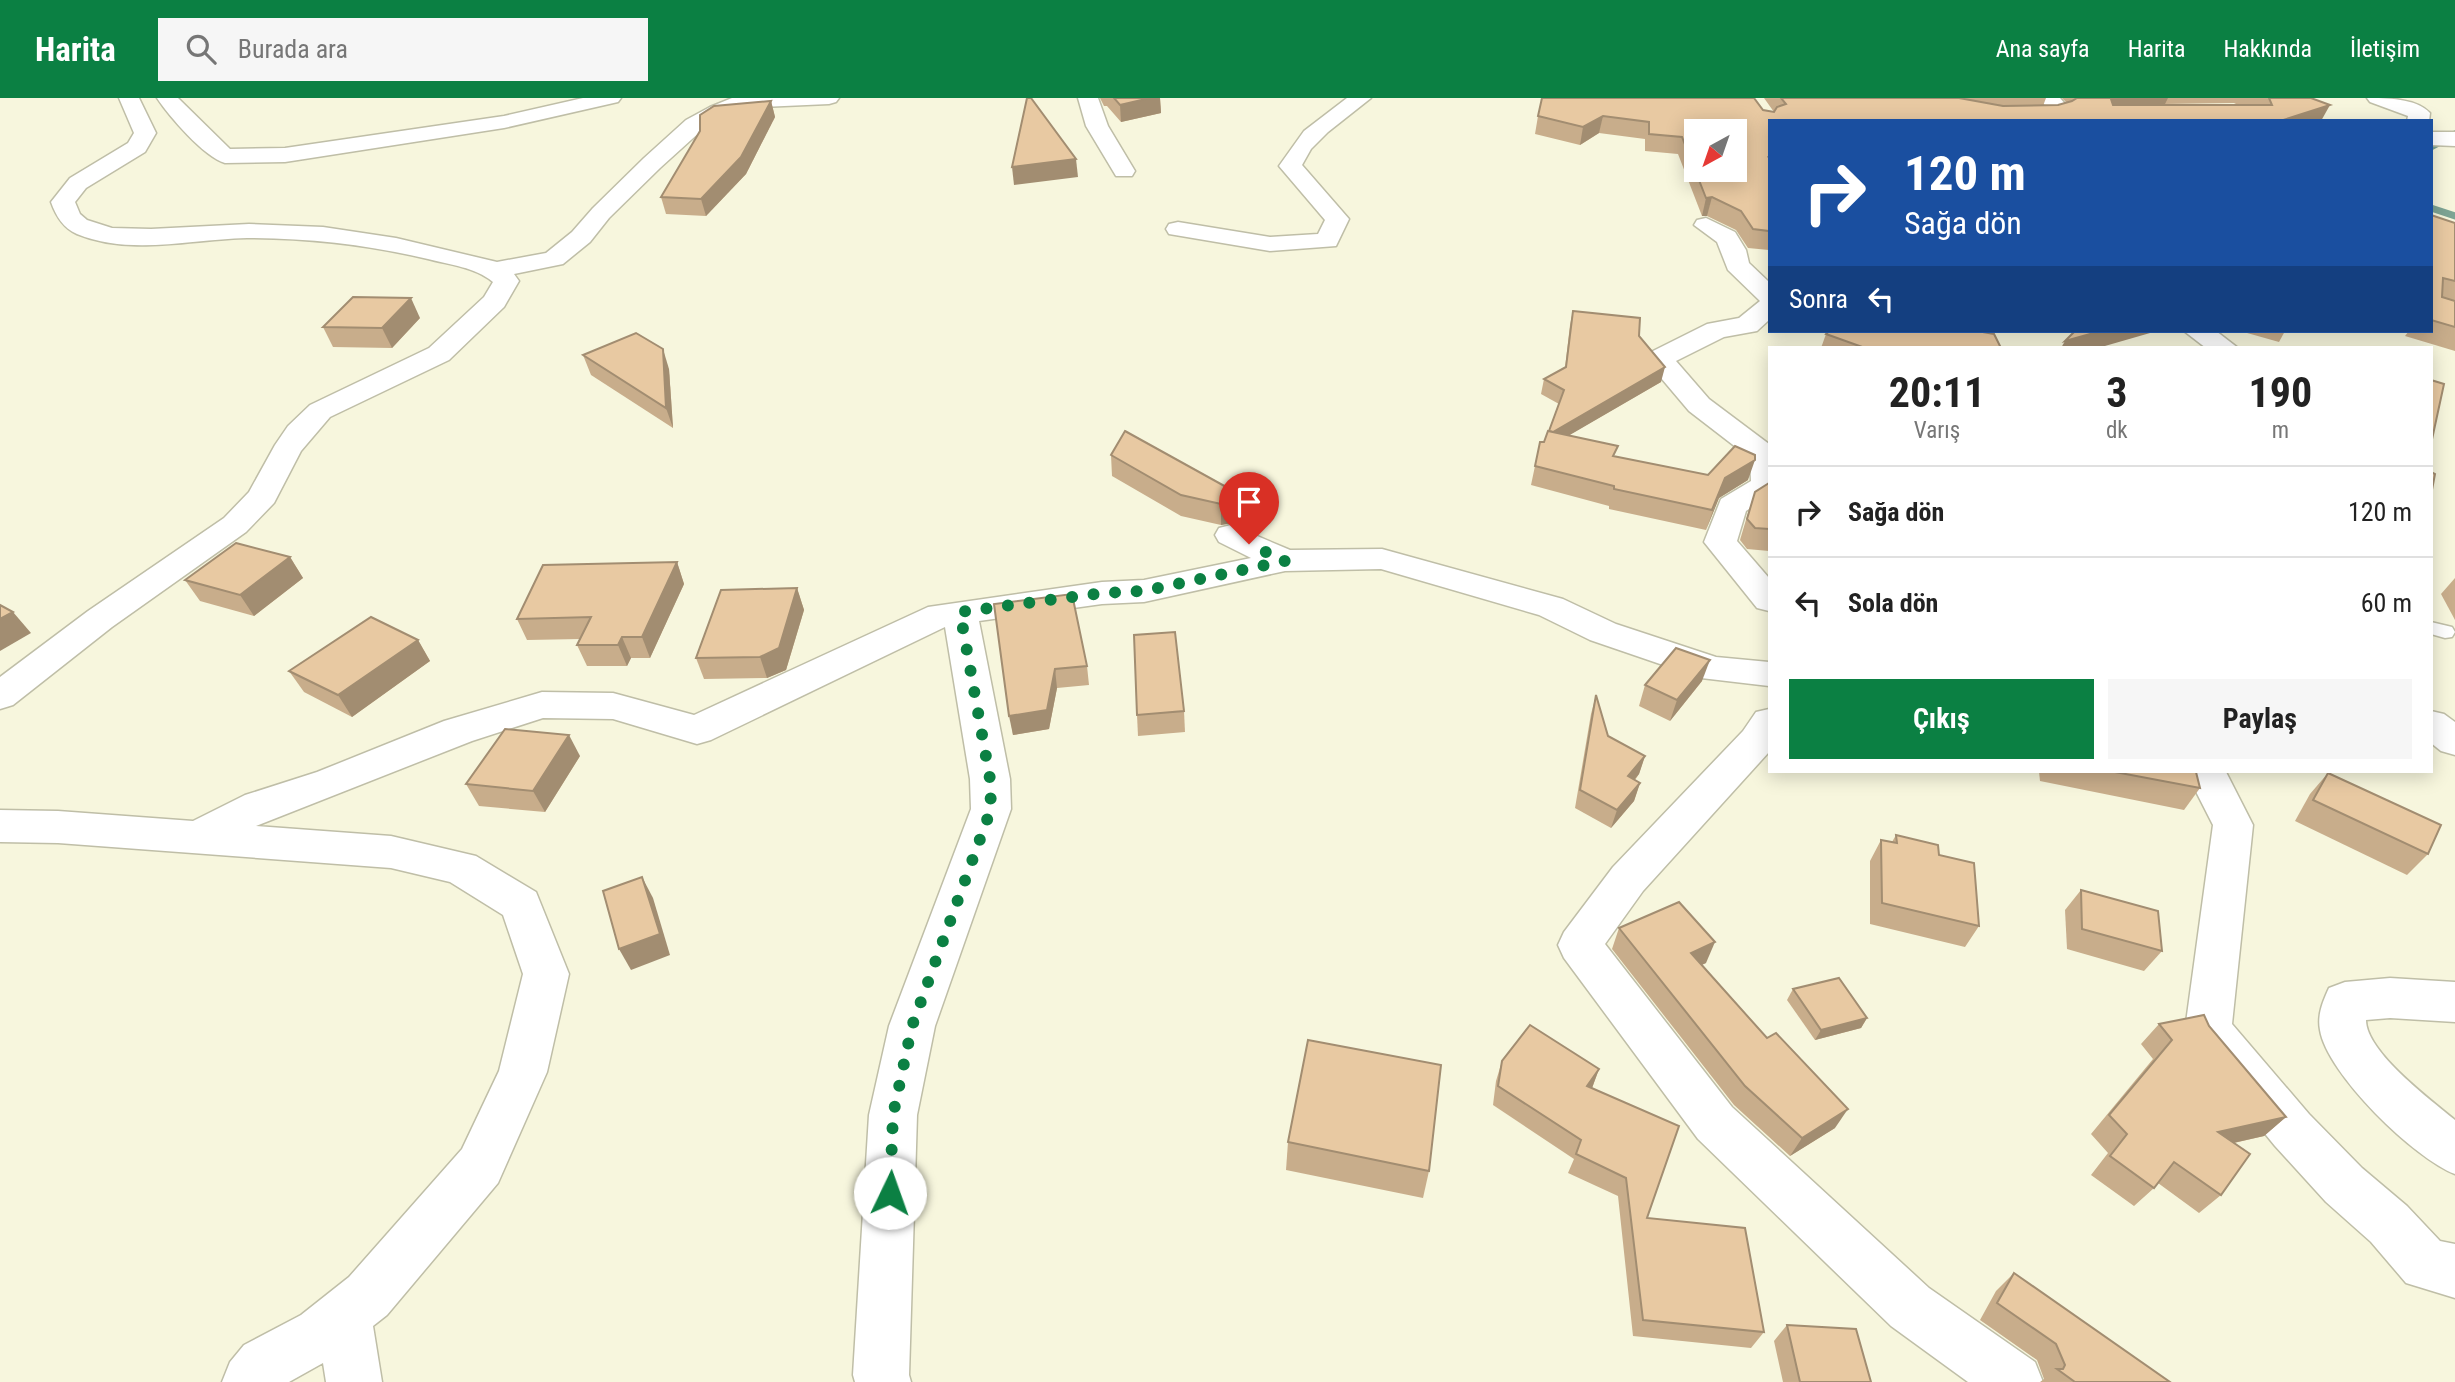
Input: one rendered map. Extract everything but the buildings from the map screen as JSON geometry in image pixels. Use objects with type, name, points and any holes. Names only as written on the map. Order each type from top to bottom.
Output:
[{"type":"street","points":[[129,98],[145,133],[137,147],[78,183],[63,202],[69,219],[83,229],[109,235],[249,231],[341,235],[396,244],[497,270],[554,259],[581,237],[601,213],[694,125],[717,111],[739,100],[829,98]]},
{"type":"street","points":[[167,98],[225,156],[285,155],[549,114],[611,98]]},
{"type":"street","points":[[1088,98],[1097,126],[1124,171]]},
{"type":"street","points":[[1178,229],[1270,244],[1327,241],[1337,219],[1290,166],[1300,147],[1316,130],[1361,98]]},
{"type":"street","points":[[1958,109],[2000,115],[2050,116],[2059,113],[2061,111],[2049,98]]},
{"type":"street","points":[[2377,98],[2419,113],[2418,119]]},
{"type":"street","points":[[2433,139],[2455,139]]},
{"type":"street","points":[[1706,225],[1726,237],[1734,250],[1737,265],[1768,295]]},
{"type":"street","points":[[0,696],[100,619],[236,525],[263,496],[299,432],[320,411],[439,354],[495,301],[506,281],[497,270]]},
{"type":"street","points":[[1768,308],[1747,325],[1717,330],[1659,359],[1699,405],[1765,454],[1768,484],[1732,506],[1720,542],[1768,599]]},
{"type":"street","points":[[2202,333],[2221,346]]},
{"type":"street","points":[[1231,535],[1285,561]]},
{"type":"street","points":[[194,839],[259,807],[331,782],[458,731],[542,705],[613,706],[697,730],[940,615],[1102,593],[1144,591],[1285,561],[1382,559],[1551,607],[1603,632],[1714,668],[1768,674]]},
{"type":"street","points":[[883,1382],[881,1375],[893,1115],[912,1026],[991,809],[990,779],[960,612]]},
{"type":"street","points":[[1768,724],[1757,741],[1628,878],[1580,944],[1715,1123],[1910,1307],[2015,1382]]},
{"type":"street","points":[[2433,725],[2455,741]]},
{"type":"street","points":[[2207,773],[2234,825],[2208,1030],[2253,1086],[2344,1185],[2389,1224],[2425,1264],[2455,1271]]},
{"type":"street","points":[[0,826],[58,827],[391,852],[461,868],[521,904],[546,974],[523,1072],[480,1166],[368,1296],[320,1334],[264,1365],[250,1382]]},
{"type":"street","points":[[2455,1002],[2390,998],[2345,1002],[2342,1032],[2350,1051],[2455,1152]]},
{"type":"street","points":[[344,1315],[354,1382]]},
{"type":"waterway","points":[[2433,146],[2455,134]]},
{"type":"waterway","points":[[2433,209],[2455,216]]},
{"type":"route","points":[[890,1193],[893,1115],[912,1026],[991,809],[990,779],[960,612],[1102,593],[1144,591],[1285,561],[1249,544]]}]
